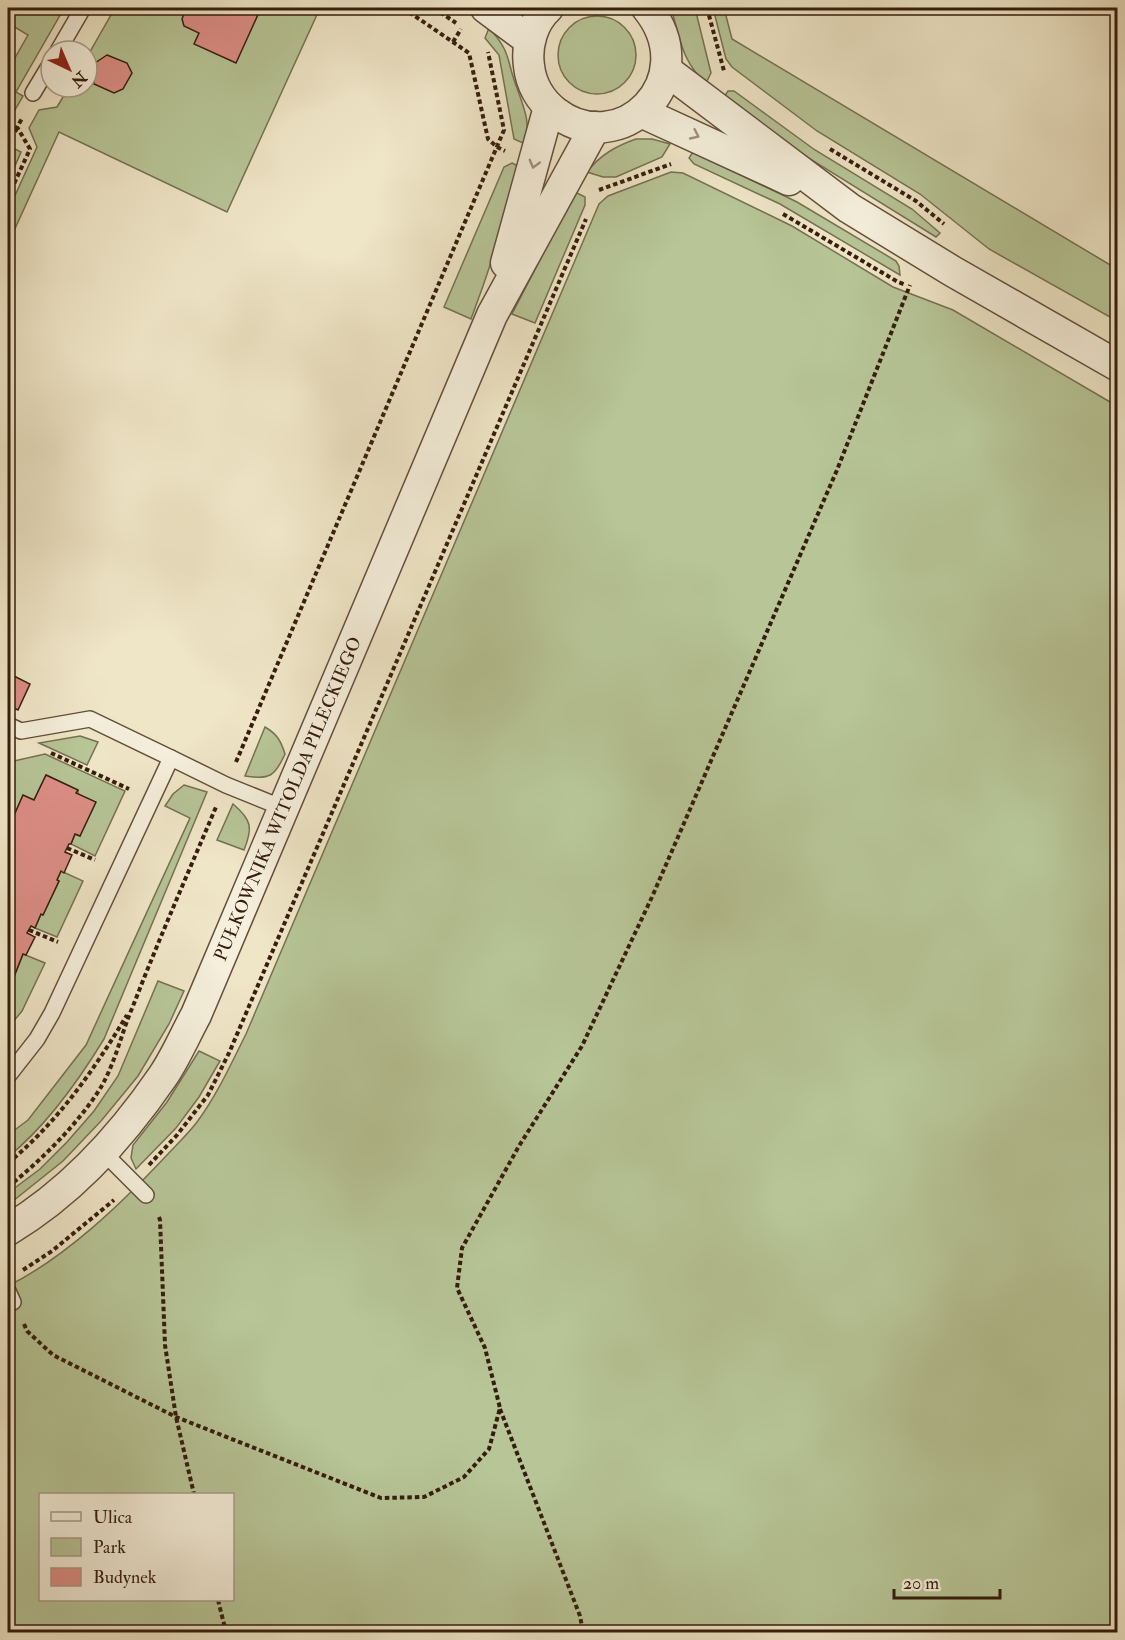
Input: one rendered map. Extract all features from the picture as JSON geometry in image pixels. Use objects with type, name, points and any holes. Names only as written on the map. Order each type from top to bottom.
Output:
[{"type":"street","points":[[486,8],[530,40]]},
{"type":"street","points":[[548,8],[535,25],[530,40],[528,59],[530,77],[538,93],[562,118],[595,127],[611,125],[641,112],[661,86],[668,54],[665,37],[648,8]]},
{"type":"street","points":[[666,70],[849,208],[1118,366]]},
{"type":"street","name":"PUŁKOWNIKA WITOLDA PILECKIEGO","points":[[492,315],[549,107]]},
{"type":"street","points":[[641,112],[849,208]]},
{"type":"street","name":"PUŁKOWNIKA WITOLDA PILECKIEGO","points":[[8,1230],[64,1189],[103,1152],[131,1120],[164,1074],[196,1015],[492,315],[595,127]]},
{"type":"lane","points":[[65,39],[83,8]]},
{"type":"lane","points":[[33,93],[39,83]]},
{"type":"lane","points":[[8,725],[21,731],[90,719],[226,785],[284,808]]},
{"type":"lane","points":[[8,1076],[37,1039],[52,1013],[171,758]]},
{"type":"lane","points":[[103,1152],[146,1195]]},
{"type":"path","points":[[404,8],[469,53],[488,140],[497,147],[534,163]]},
{"type":"path","points":[[435,8],[469,33]]},
{"type":"path","points":[[707,8],[725,76]]},
{"type":"path","points":[[8,1187],[51,1148],[76,1121],[97,1094],[113,1065],[131,1008],[497,147],[504,130],[489,54],[483,45]]},
{"type":"path","points":[[8,145],[25,112]]},
{"type":"path","points":[[8,197],[30,149],[17,127]]},
{"type":"path","points":[[824,145],[916,201],[951,230]]},
{"type":"path","points":[[566,177],[598,191],[676,162]]},
{"type":"path","points":[[775,210],[898,282],[920,289]]},
{"type":"path","points":[[16,1275],[93,1219],[133,1183],[177,1135],[208,1095],[229,1053],[588,213]]},
{"type":"path","points":[[583,1632],[580,1616],[500,1408],[485,1348],[457,1288],[462,1248],[519,1146],[582,1046],[647,908],[837,470],[924,254]]},
{"type":"path","points":[[41,749],[131,790]]},
{"type":"path","points":[[67,848],[99,862]]},
{"type":"path","points":[[29,930],[61,944]]},
{"type":"path","points":[[8,1163],[63,1109],[104,1054],[131,1008]]},
{"type":"path","points":[[146,1195],[160,1220],[165,1345],[176,1418],[194,1493]]},
{"type":"path","points":[[10,1296],[27,1331],[53,1355],[176,1418],[381,1498],[424,1497],[464,1477],[489,1449],[500,1408]]},
{"type":"path","points":[[218,1601],[226,1632]]},
{"type":"green space","points":[[12,8],[59,8],[63,10],[46,39],[39,39],[39,52],[16,92],[23,96],[8,122],[8,70],[28,35],[8,23],[14,9]]},
{"type":"green space","points":[[115,8],[320,8],[227,212],[59,132],[8,244],[8,211],[37,147],[29,128],[39,110],[57,107],[62,99],[99,99],[97,39]]},
{"type":"green space","points":[[671,8],[695,8],[711,73],[706,83],[686,57]]},
{"type":"green space","points":[[713,8],[724,8],[732,39],[1117,269],[1117,321],[989,249],[920,194],[817,131],[732,67],[726,59]]},
{"type":"green space","points":[[597,16],[612,19],[629,33],[636,55],[633,70],[619,87],[597,94],[582,91],[565,77],[558,55],[561,40],[575,23]]},
{"type":"green space","points":[[489,28],[502,44],[508,57],[527,122],[525,144],[514,139],[499,55],[485,38]]},
{"type":"green space","points":[[728,91],[734,91],[815,150],[912,209],[940,233],[936,237],[802,154],[724,97]]},
{"type":"green space","points":[[636,139],[652,139],[670,144],[662,157],[616,177],[603,177],[587,172],[609,152]]},
{"type":"green space","points":[[15,149],[21,152],[8,182],[8,162]]},
{"type":"green space","points":[[693,152],[797,202],[896,261],[900,275],[780,204],[694,164],[689,158]]},
{"type":"green space","points":[[512,163],[518,166],[508,205],[471,319],[444,307],[504,167]]},
{"type":"green space","points":[[671,172],[683,173],[792,226],[893,287],[953,310],[1117,406],[1117,1632],[8,1632],[8,1286],[72,1245],[112,1211],[190,1131],[217,1090],[246,1034],[599,204],[608,196]]},
{"type":"green space","points":[[575,192],[585,197],[585,205],[535,323],[512,314]]},
{"type":"green space","points":[[265,727],[278,738],[285,754],[271,775],[266,777],[245,776]]},
{"type":"green space","points":[[80,736],[98,742],[87,765],[39,743]]},
{"type":"green space","points":[[45,754],[125,791],[95,856],[71,844],[75,834],[80,836],[78,790],[46,775],[34,800],[23,796],[8,829],[8,758],[14,761]]},
{"type":"green space","points":[[184,785],[207,792],[104,1039],[84,1071],[60,1102],[35,1132],[8,1157],[8,1135],[28,1120],[86,1045],[190,818],[165,806],[173,794]]},
{"type":"green space","points":[[233,804],[244,815],[249,825],[249,836],[244,850],[217,840]]},
{"type":"green space","points":[[61,871],[83,881],[57,937],[35,928],[59,881],[57,880]]},
{"type":"green space","points":[[23,954],[45,963],[22,1011],[8,1028],[8,992]]},
{"type":"green space","points":[[158,981],[184,991],[169,1024],[138,1076],[101,1121],[63,1161],[8,1205],[8,1193],[40,1169],[67,1142],[94,1111],[118,1076]]},
{"type":"green space","points":[[199,1051],[220,1061],[199,1097],[176,1128],[136,1169],[131,1158],[133,1145],[167,1102]]},
{"type":"building","points":[[190,8],[261,8],[236,63],[194,44],[199,33],[184,26],[182,19],[185,11]]},
{"type":"building","points":[[107,55],[127,63],[132,73],[123,89],[114,93],[99,86],[99,60]]},
{"type":"building","points":[[8,673],[30,684],[18,710],[8,705]]},
{"type":"building","points":[[46,775],[78,790],[76,793],[96,802],[80,836],[75,834],[65,852],[72,855],[64,873],[61,871],[57,880],[59,881],[43,915],[41,914],[35,928],[31,926],[27,933],[35,937],[26,955],[23,954],[8,992],[8,829],[23,795],[34,800]]}]
